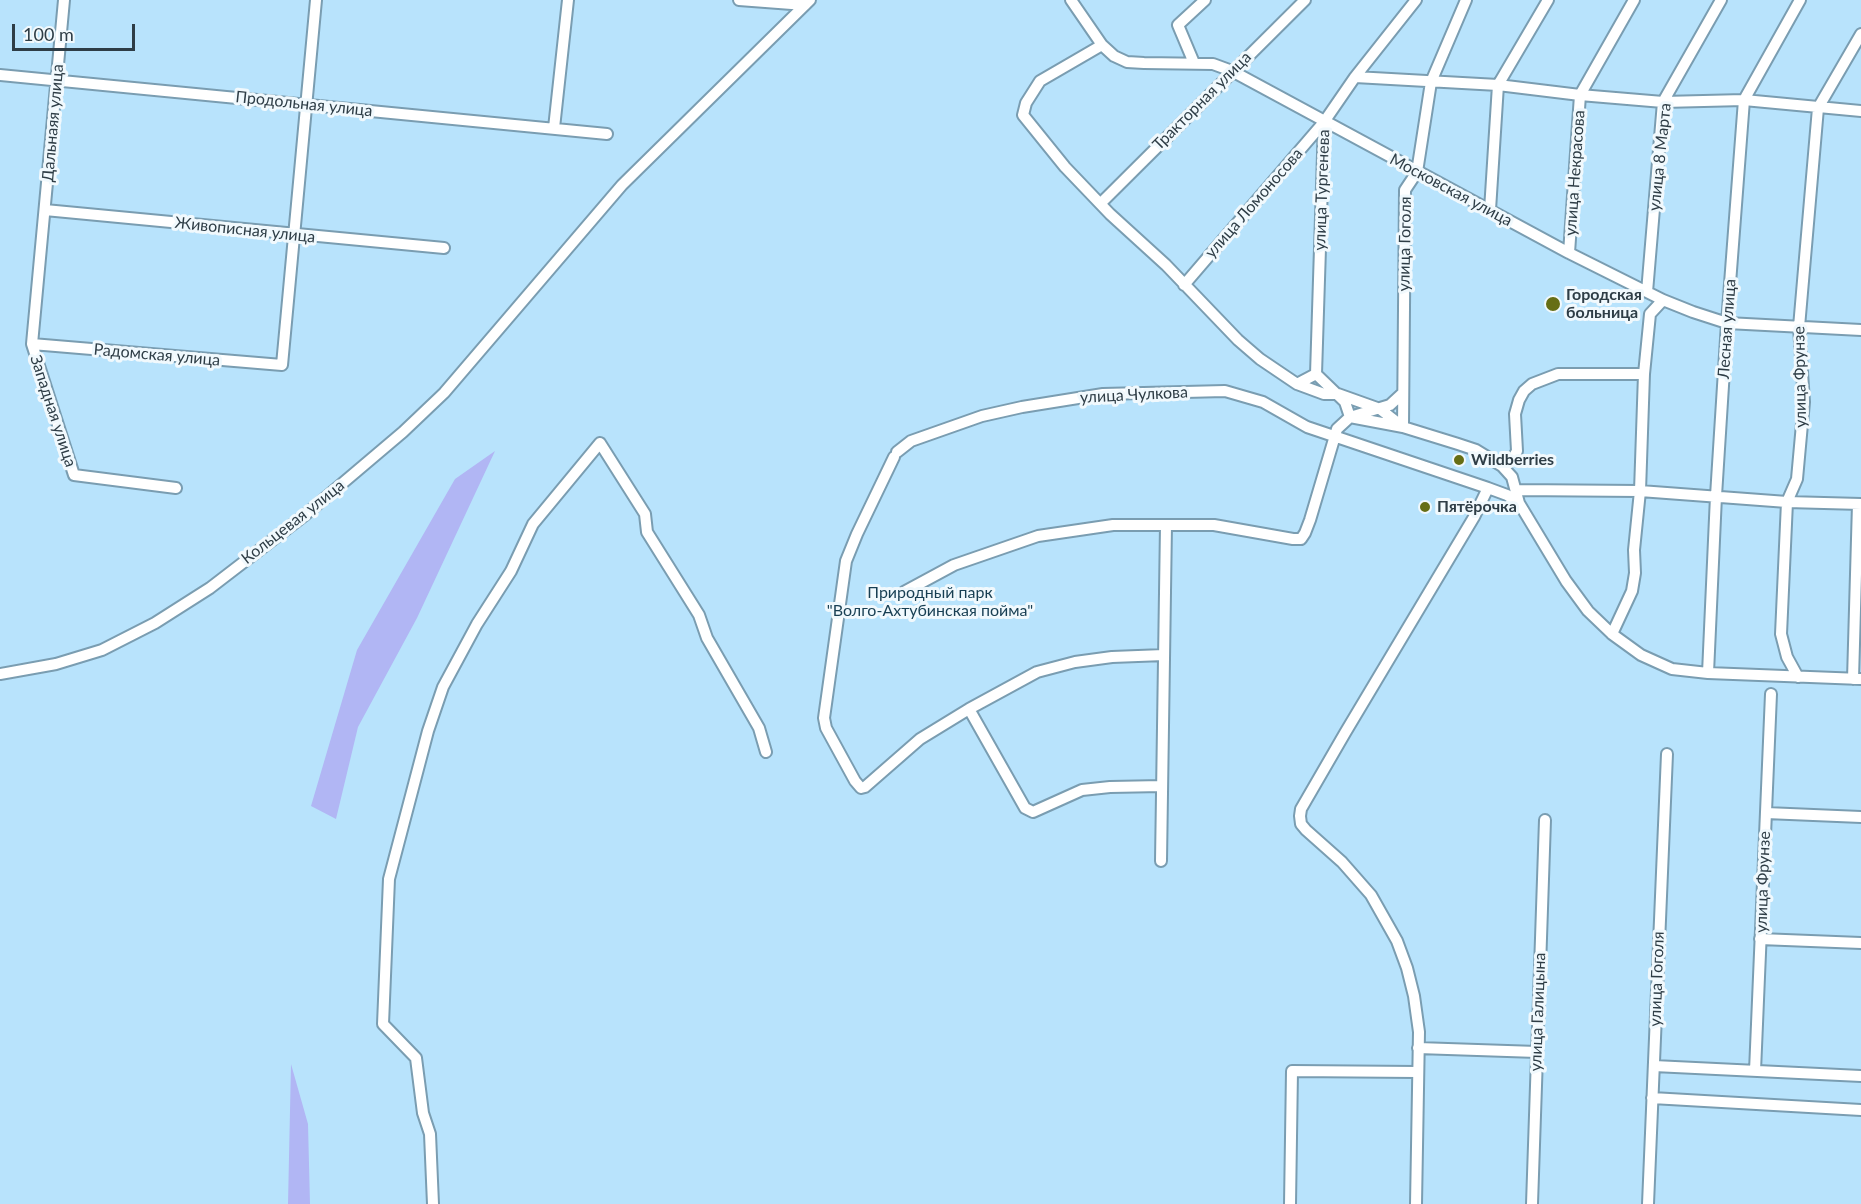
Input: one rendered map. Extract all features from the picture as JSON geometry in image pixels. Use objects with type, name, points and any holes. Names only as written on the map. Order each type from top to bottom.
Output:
[{"type":"street","name":"Дальнаяя улица","points":[[45,210],[64,0]]},
{"type":"street","points":[[294,235],[316,0]]},
{"type":"street","points":[[554,128],[568,0]]},
{"type":"street","points":[[739,0],[808,2]]},
{"type":"street","name":"Московская улица","points":[[1071,0],[1102,45],[1114,56],[1127,62],[1213,64],[1232,71],[1569,253],[1663,300],[1727,323],[1861,330]]},
{"type":"street","points":[[1194,63],[1179,25],[1205,0]]},
{"type":"street","name":"Тракторная улица","points":[[1101,203],[1305,0]]},
{"type":"street","name":"улица Тургенева","points":[[1316,374],[1324,122],[1355,77],[1416,0]]},
{"type":"street","name":"улица Гоголя","points":[[1403,428],[1405,190],[1418,172],[1431,82],[1466,0]]},
{"type":"street","points":[[1490,210],[1498,85],[1548,0]]},
{"type":"street","name":"улица Некрасова","points":[[1569,253],[1580,95],[1634,0]]},
{"type":"street","name":"улица 8 Марта","points":[[1647,292],[1663,102],[1721,0]]},
{"type":"street","name":"Лесная улица","points":[[1708,674],[1716,496],[1744,99],[1800,0]]},
{"type":"street","name":"Кольцевая улица","points":[[0,674],[56,664],[102,650],[155,623],[210,588],[305,514],[403,432],[444,393],[622,185],[808,2]]},
{"type":"street","points":[[1818,108],[1861,34]]},
{"type":"street","points":[[1102,45],[1040,81],[1026,103],[1023,116],[1065,167],[1238,340],[1260,359],[1297,384],[1324,394],[1338,394],[1380,409],[1403,428]]},
{"type":"street","name":"Продольная улица","points":[[0,75],[608,134]]},
{"type":"street","points":[[1355,77],[1498,85],[1663,102],[1744,99],[1861,111]]},
{"type":"street","name":"улица Фрунзе","points":[[1798,677],[1787,657],[1782,634],[1787,502],[1797,479],[1804,402],[1799,327],[1818,108]]},
{"type":"street","name":"улица Ломоносова","points":[[1184,285],[1324,122]]},
{"type":"street","name":"Живописная улица","points":[[45,210],[444,248]]},
{"type":"street","name":"Западная улица","points":[[45,210],[32,344],[74,475],[176,488]]},
{"type":"street","name":"Радомская улица","points":[[32,344],[282,365],[294,235]]},
{"type":"street","points":[[1612,634],[1632,591],[1635,573],[1635,526],[1640,491],[1644,375],[1650,314],[1663,300]]},
{"type":"street","points":[[1297,384],[1316,374],[1345,402],[1350,417]]},
{"type":"street","points":[[1502,466],[1513,458],[1516,451],[1517,407],[1524,391],[1532,384],[1558,374],[1644,375]]},
{"type":"street","name":"улица Чулкова","points":[[969,709],[928,735],[861,788],[826,728],[824,718],[846,561],[856,534],[895,455],[911,441],[982,416],[1103,394],[1225,391],[1263,402],[1307,427],[1488,488],[1507,495],[1519,503]]},
{"type":"street","points":[[904,592],[954,565],[1038,536],[1113,525],[1214,525],[1301,539],[1310,520],[1337,429],[1350,417],[1390,405],[1403,393]]},
{"type":"street","points":[[1350,417],[1403,428],[1476,450],[1502,466],[1512,477],[1519,503],[1566,581],[1588,611],[1612,634],[1641,655],[1672,669],[1708,674],[1857,679],[1859,504],[1787,502],[1640,491],[1516,490]]},
{"type":"street","points":[[433,1204],[430,1134],[423,1113],[416,1058],[384,1024],[390,879],[428,731],[443,687],[477,624],[511,571],[533,524],[600,443],[645,514],[647,532],[699,615],[707,638],[759,728],[766,752]]},
{"type":"street","points":[[1416,1204],[1419,1032],[1407,968],[1397,941],[1378,906],[1342,861],[1301,824],[1300,816],[1301,809],[1474,517],[1488,488]]},
{"type":"street","points":[[1161,861],[1166,525]]},
{"type":"street","points":[[1162,786],[1082,790],[1033,812],[1024,808],[969,709],[1020,680],[1046,669],[1112,657],[1164,655]]},
{"type":"street","name":"улица Фрунзе","points":[[1755,1071],[1771,694]]},
{"type":"street","name":"улица Гоголя","points":[[1648,1204],[1667,754]]},
{"type":"street","points":[[1766,813],[1861,817]]},
{"type":"street","name":"улица Галицына","points":[[1532,1204],[1545,820]]},
{"type":"street","points":[[1760,939],[1861,943]]},
{"type":"street","points":[[1418,1048],[1537,1052]]},
{"type":"street","points":[[1654,1066],[1861,1076]]},
{"type":"street","points":[[1290,1204],[1292,1071],[1417,1072]]},
{"type":"street","points":[[1653,1098],[1861,1110]]},
{"type":"green space","name":"Природный парк \"Волго-Ахтубинская пойма\"","points":[[0,0],[1861,0],[1861,1204],[0,1204]]},
{"type":"water","points":[[495,451],[417,618],[358,727],[336,819],[311,806],[357,650],[455,479]]},
{"type":"water","points":[[291,1064],[308,1124],[310,1204],[288,1204]]},
{"type":"place","name":"Городская больница","points":[[1553,304]]},
{"type":"place","name":"Wildberries","points":[[1459,460]]},
{"type":"place","name":"Пятёрочка","points":[[1425,507]]}]
